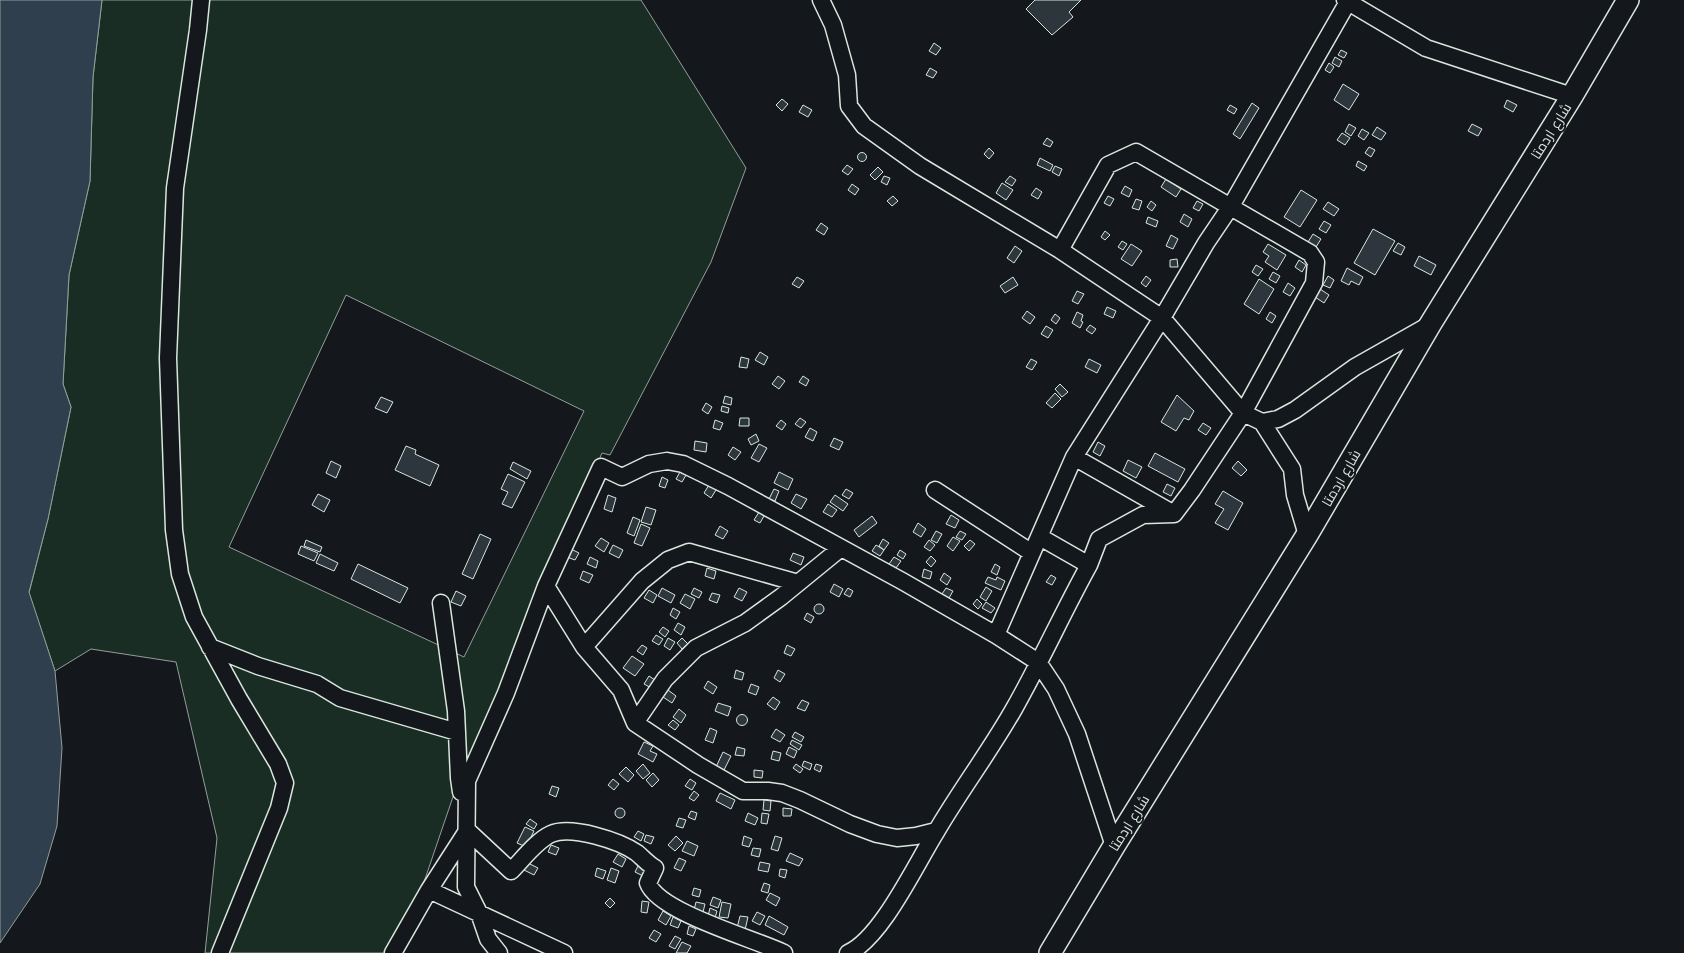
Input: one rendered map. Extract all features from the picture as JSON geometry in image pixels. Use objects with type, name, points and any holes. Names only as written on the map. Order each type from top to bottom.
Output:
[{"type":"main road","name":"شارع اردمتا","points":[[1050,953],[1114,846],[1307,535],[1431,323],[1572,96],[1628,0]]},
{"type":"street","points":[[201,0],[175,188],[168,358],[175,539],[180,574],[194,617],[278,764],[285,783],[279,808],[220,953]]},
{"type":"street","points":[[821,0],[833,25],[847,75],[849,106],[864,126],[920,166],[1060,250],[1162,318],[1243,413],[1262,422],[1292,469],[1295,495],[1307,535]]},
{"type":"street","points":[[996,635],[1074,457],[1162,318],[1206,243],[1231,206],[1347,1],[1426,48],[1572,96]]},
{"type":"street","points":[[1060,250],[1108,165],[1136,152],[1310,253],[1316,262],[1314,283],[1243,413],[1174,514]]},
{"type":"street","points":[[1262,422],[1278,419],[1295,410],[1356,367],[1431,323]]},
{"type":"street","points":[[1074,457],[1174,514]]},
{"type":"street","points":[[499,953],[488,939],[479,913],[466,887],[467,781],[506,693],[546,586],[601,467],[622,477],[649,464],[667,461],[683,464],[728,486],[841,548],[996,635],[1038,662],[1056,689],[1077,734],[1114,846]]},
{"type":"street","points":[[935,490],[1032,554]]},
{"type":"street","points":[[848,953],[870,937],[902,889],[936,831],[985,758],[1016,706],[1089,565],[1098,539],[1143,515],[1174,514]]},
{"type":"street","points":[[1040,537],[1089,565]]},
{"type":"street","points":[[636,723],[664,679],[696,648],[745,623],[781,597],[841,548]]},
{"type":"street","points":[[584,647],[642,581],[668,560],[689,552],[798,583]]},
{"type":"street","points":[[546,586],[584,647],[621,690],[636,723],[698,765],[743,790],[782,793],[850,824],[877,834],[897,838],[936,831]]},
{"type":"street","points":[[441,603],[456,711],[459,778],[467,830],[511,871],[537,844],[552,834],[572,831],[586,833],[621,844],[638,853],[655,868],[648,883],[658,896],[706,923],[784,953]]},
{"type":"street","points":[[210,647],[258,666],[318,684],[340,698],[458,732]]},
{"type":"street","points":[[393,953],[429,890],[467,830]]},
{"type":"street","points":[[429,890],[564,953]]},
{"type":"green space","points":[[102,0],[641,0],[746,168],[711,262],[610,455],[602,453],[542,586],[501,695],[456,788],[424,882],[384,953],[205,953],[217,838],[176,662],[91,649],[55,671],[29,593],[48,519],[71,407],[63,384],[69,275],[90,181],[93,77]],"holes":[[[346,295],[584,411],[464,657],[229,547]]]},
{"type":"water","points":[[0,0],[102,0],[93,77],[90,181],[69,275],[63,384],[71,407],[48,519],[29,592],[55,671],[62,748],[57,826],[40,884],[0,943]]},
{"type":"building","points":[[1035,0],[1081,0],[1069,12],[1073,17],[1052,35],[1026,9]]},
{"type":"building","points":[[934,43],[941,48],[936,55],[929,51]]},
{"type":"building","points":[[1341,50],[1347,53],[1344,58],[1338,55]]},
{"type":"building","points":[[1335,57],[1342,61],[1339,67],[1332,63]]},
{"type":"building","points":[[1329,63],[1334,67],[1330,73],[1325,70]]},
{"type":"building","points":[[930,68],[937,72],[933,78],[926,75]]},
{"type":"building","points":[[1343,84],[1359,94],[1349,110],[1334,100]]},
{"type":"building","points":[[782,99],[788,104],[782,111],[776,105]]},
{"type":"building","points":[[1507,100],[1517,105],[1513,112],[1504,107]]},
{"type":"building","points":[[1252,103],[1259,108],[1240,139],[1233,134]]},
{"type":"building","points":[[803,105],[812,110],[808,117],[799,112]]},
{"type":"building","points":[[1230,105],[1237,109],[1234,114],[1227,110]]},
{"type":"building","points":[[1349,124],[1356,128],[1351,136],[1345,132]]},
{"type":"building","points":[[1472,124],[1482,129],[1478,136],[1468,131]]},
{"type":"building","points":[[1377,127],[1386,133],[1381,140],[1372,135]]},
{"type":"building","points":[[1362,129],[1369,133],[1364,140],[1358,136]]},
{"type":"building","points":[[1342,133],[1350,138],[1345,145],[1337,140]]},
{"type":"building","points":[[1047,138],[1053,142],[1050,147],[1043,144]]},
{"type":"building","points":[[1369,147],[1375,150],[1371,157],[1365,153]]},
{"type":"building","points":[[989,148],[994,153],[989,159],[984,154]]},
{"type":"building","points":[[862,153],[866,157],[862,161],[858,157]]},
{"type":"building","points":[[1040,158],[1053,165],[1050,171],[1037,165]]},
{"type":"building","points":[[1358,161],[1367,166],[1364,171],[1356,166]]},
{"type":"building","points":[[847,165],[853,169],[848,175],[842,171]]},
{"type":"building","points":[[1055,166],[1062,169],[1059,176],[1052,172]]},
{"type":"building","points":[[878,167],[883,172],[875,180],[870,175]]},
{"type":"building","points":[[884,176],[890,178],[887,185],[881,182]]},
{"type":"building","points":[[1010,176],[1016,180],[1012,186],[1005,182]]},
{"type":"building","points":[[1166,179],[1181,189],[1176,197],[1161,187]]},
{"type":"building","points":[[1002,183],[1013,190],[1006,200],[996,193]]},
{"type":"building","points":[[852,184],[859,189],[855,195],[848,190]]},
{"type":"building","points":[[1125,186],[1132,190],[1129,197],[1121,193]]},
{"type":"building","points":[[1036,188],[1042,192],[1038,199],[1031,195]]},
{"type":"building","points":[[1301,190],[1317,200],[1300,227],[1284,217]]},
{"type":"building","points":[[893,196],[898,201],[892,206],[887,201]]},
{"type":"building","points":[[1108,196],[1114,199],[1110,206],[1104,203]]},
{"type":"building","points":[[1136,199],[1142,201],[1139,210],[1132,208]]},
{"type":"building","points":[[1151,201],[1156,205],[1152,211],[1147,207]]},
{"type":"building","points":[[1197,201],[1203,204],[1199,211],[1193,208]]},
{"type":"building","points":[[1328,202],[1339,209],[1334,216],[1323,209]]},
{"type":"building","points":[[1184,214],[1192,219],[1188,227],[1180,222]]},
{"type":"building","points":[[1148,217],[1158,221],[1156,227],[1146,223]]},
{"type":"building","points":[[1324,221],[1331,225],[1326,233],[1319,229]]},
{"type":"building","points":[[821,223],[828,228],[824,235],[816,230]]},
{"type":"building","points":[[1373,229],[1395,241],[1375,275],[1354,263]]},
{"type":"building","points":[[1105,231],[1110,235],[1105,240],[1101,237]]},
{"type":"building","points":[[1313,234],[1321,239],[1316,247],[1308,242]]},
{"type":"building","points":[[1171,235],[1178,239],[1173,249],[1166,246]]},
{"type":"building","points":[[1122,241],[1127,244],[1123,250],[1118,247]]},
{"type":"building","points":[[1398,243],[1405,247],[1401,255],[1393,251]]},
{"type":"building","points":[[1131,244],[1142,251],[1132,266],[1121,259]]},
{"type":"building","points":[[1268,244],[1286,255],[1277,270],[1265,262],[1269,256],[1263,252]]},
{"type":"building","points":[[1015,246],[1022,251],[1014,263],[1007,258]]},
{"type":"building","points":[[1419,256],[1436,265],[1431,275],[1414,266]]},
{"type":"building","points":[[1177,259],[1178,267],[1170,267],[1170,260]]},
{"type":"building","points":[[1299,260],[1306,265],[1302,272],[1295,267]]},
{"type":"building","points":[[1256,265],[1263,269],[1258,276],[1252,272]]},
{"type":"building","points":[[1347,268],[1363,277],[1359,285],[1351,281],[1349,285],[1341,281]]},
{"type":"building","points":[[1273,272],[1280,276],[1276,283],[1269,279]]},
{"type":"building","points":[[1146,276],[1151,280],[1146,287],[1141,283]]},
{"type":"building","points":[[1328,276],[1334,280],[1330,288],[1323,285]]},
{"type":"building","points":[[797,277],[804,281],[799,288],[792,284]]},
{"type":"building","points":[[1013,277],[1018,285],[1005,293],[1000,286]]},
{"type":"building","points":[[1259,279],[1274,289],[1259,314],[1244,304]]},
{"type":"building","points":[[1288,283],[1295,288],[1290,296],[1283,292]]},
{"type":"building","points":[[1320,289],[1329,295],[1324,303],[1315,297]]},
{"type":"building","points":[[1077,291],[1084,294],[1078,304],[1072,301]]},
{"type":"building","points":[[1107,307],[1116,311],[1113,318],[1104,314]]},
{"type":"building","points":[[1027,311],[1035,317],[1030,324],[1022,318]]},
{"type":"building","points":[[1077,312],[1083,315],[1081,321],[1083,322],[1080,328],[1072,323]]},
{"type":"building","points":[[1270,312],[1276,316],[1272,323],[1266,319]]},
{"type":"building","points":[[1055,314],[1060,318],[1056,324],[1051,320]]},
{"type":"building","points":[[1090,325],[1096,329],[1092,334],[1086,330]]},
{"type":"building","points":[[1046,326],[1053,330],[1048,338],[1041,334]]},
{"type":"building","points":[[760,352],[768,357],[764,365],[755,360]]},
{"type":"building","points":[[741,357],[749,359],[747,368],[739,367]]},
{"type":"building","points":[[1031,359],[1037,362],[1032,370],[1026,367]]},
{"type":"building","points":[[1089,359],[1101,365],[1097,373],[1085,367]]},
{"type":"building","points":[[778,376],[785,381],[779,389],[772,384]]},
{"type":"building","points":[[803,376],[809,380],[806,386],[799,382]]},
{"type":"building","points":[[1060,384],[1068,392],[1062,397],[1055,389]]},
{"type":"building","points":[[1055,393],[1061,399],[1052,408],[1046,403]]},
{"type":"building","points":[[1177,395],[1194,411],[1189,420],[1184,418],[1176,431],[1161,422]]},
{"type":"building","points":[[725,396],[732,398],[731,405],[723,403]]},
{"type":"building","points":[[381,397],[393,402],[387,413],[375,408]]},
{"type":"building","points":[[706,403],[712,407],[708,414],[702,410]]},
{"type":"building","points":[[722,406],[729,408],[728,413],[721,411]]},
{"type":"building","points":[[740,418],[749,418],[749,426],[739,426]]},
{"type":"building","points":[[800,418],[806,422],[801,428],[795,424]]},
{"type":"building","points":[[715,420],[723,423],[720,430],[713,428]]},
{"type":"building","points":[[781,420],[786,424],[782,430],[776,426]]},
{"type":"building","points":[[1203,423],[1211,428],[1206,435],[1198,430]]},
{"type":"building","points":[[810,428],[817,432],[813,441],[805,437]]},
{"type":"building","points":[[756,434],[759,441],[751,445],[748,439]]},
{"type":"building","points":[[834,438],[843,442],[839,450],[830,446]]},
{"type":"building","points":[[695,441],[707,443],[706,452],[694,450]]},
{"type":"building","points":[[1098,442],[1105,446],[1100,456],[1093,452]]},
{"type":"building","points":[[759,444],[767,448],[759,462],[751,458]]},
{"type":"building","points":[[406,446],[416,450],[415,454],[439,465],[430,486],[395,470]]},
{"type":"building","points":[[733,447],[741,452],[735,460],[728,455]]},
{"type":"building","points":[[1155,453],[1185,469],[1178,482],[1148,466]]},
{"type":"building","points":[[1128,460],[1142,467],[1136,478],[1123,471]]},
{"type":"building","points":[[331,461],[341,466],[336,478],[326,473]]},
{"type":"building","points":[[1238,461],[1247,470],[1241,476],[1232,468]]},
{"type":"building","points":[[513,462],[531,471],[527,479],[510,469]]},
{"type":"building","points":[[680,472],[686,475],[682,482],[676,479]]},
{"type":"building","points":[[779,472],[793,479],[788,490],[774,483]]},
{"type":"building","points":[[508,474],[525,482],[512,508],[502,504],[508,492],[501,489]]},
{"type":"building","points":[[662,477],[668,480],[665,488],[659,486]]},
{"type":"building","points":[[1167,484],[1175,488],[1171,496],[1163,492]]},
{"type":"building","points":[[709,485],[716,490],[711,498],[704,493]]},
{"type":"building","points":[[774,489],[779,491],[775,501],[769,499]]},
{"type":"building","points":[[846,489],[853,493],[849,499],[842,495]]},
{"type":"building","points":[[1223,491],[1243,503],[1228,530],[1215,523],[1224,509],[1215,504]]},
{"type":"building","points":[[318,494],[330,500],[324,512],[312,505]]},
{"type":"building","points":[[796,494],[807,499],[801,509],[791,503]]},
{"type":"building","points":[[608,495],[616,498],[612,512],[604,509]]},
{"type":"building","points":[[835,495],[848,504],[843,511],[830,502]]},
{"type":"building","points":[[828,504],[837,510],[832,517],[823,512]]},
{"type":"building","points":[[646,507],[656,510],[651,525],[641,522]]},
{"type":"building","points":[[759,512],[764,516],[760,523],[754,520]]},
{"type":"building","points":[[951,515],[959,520],[955,528],[946,524]]},
{"type":"building","points":[[872,516],[877,523],[859,537],[854,530]]},
{"type":"building","points":[[633,517],[640,520],[634,536],[627,533]]},
{"type":"building","points":[[918,523],[926,529],[921,537],[913,532]]},
{"type":"building","points":[[641,524],[650,528],[642,546],[634,543]]},
{"type":"building","points":[[720,526],[728,531],[723,539],[715,535]]},
{"type":"building","points":[[936,531],[942,534],[937,543],[931,540]]},
{"type":"building","points":[[960,531],[966,534],[962,540],[956,537]]},
{"type":"building","points":[[480,534],[491,539],[473,579],[462,574]]},
{"type":"building","points":[[953,537],[960,541],[953,551],[947,546]]},
{"type":"building","points":[[601,538],[609,543],[604,552],[595,546]]},
{"type":"building","points":[[883,539],[889,543],[884,550],[879,546]]},
{"type":"building","points":[[306,540],[322,547],[320,552],[304,546]]},
{"type":"building","points":[[929,540],[935,545],[930,551],[924,547]]},
{"type":"building","points":[[970,540],[975,544],[969,551],[964,546]]},
{"type":"building","points":[[613,545],[623,550],[619,558],[609,553]]},
{"type":"building","points":[[876,545],[884,550],[880,556],[872,551]]},
{"type":"building","points":[[301,546],[318,553],[314,561],[298,554]]},
{"type":"building","points":[[571,549],[579,553],[575,560],[567,557]]},
{"type":"building","points":[[900,550],[906,554],[903,559],[897,555]]},
{"type":"building","points":[[793,553],[804,557],[801,565],[790,560]]},
{"type":"building","points":[[320,554],[338,563],[334,571],[316,563]]},
{"type":"building","points":[[931,556],[936,561],[931,567],[926,562]]},
{"type":"building","points":[[590,557],[598,561],[596,568],[587,564]]},
{"type":"building","points":[[894,557],[901,561],[896,568],[889,564]]},
{"type":"building","points":[[358,564],[408,588],[400,603],[351,579]]},
{"type":"building","points":[[995,564],[1000,567],[997,575],[991,572]]},
{"type":"building","points":[[707,568],[716,571],[714,579],[705,576]]},
{"type":"building","points":[[924,569],[932,572],[930,579],[922,577]]},
{"type":"building","points":[[583,571],[593,575],[589,583],[580,579]]},
{"type":"building","points":[[944,573],[951,578],[947,585],[940,580]]},
{"type":"building","points":[[1051,575],[1056,578],[1052,585],[1046,582]]},
{"type":"building","points":[[988,577],[996,580],[997,577],[1005,581],[1001,590],[985,583]]},
{"type":"building","points":[[834,584],[843,589],[839,597],[830,592]]},
{"type":"building","points":[[986,587],[992,591],[986,601],[980,597]]},
{"type":"building","points":[[662,588],[675,595],[671,603],[658,596]]},
{"type":"building","points":[[694,588],[702,592],[699,598],[691,594]]},
{"type":"building","points":[[739,588],[747,592],[742,601],[734,597]]},
{"type":"building","points":[[848,588],[853,591],[850,597],[844,594]]},
{"type":"building","points":[[946,588],[953,591],[949,598],[942,594]]},
{"type":"building","points":[[649,590],[657,595],[653,603],[644,598]]},
{"type":"building","points":[[456,591],[466,596],[461,606],[451,602]]},
{"type":"building","points":[[712,593],[720,595],[717,603],[709,600]]},
{"type":"building","points":[[685,594],[695,599],[690,609],[680,603]]},
{"type":"building","points":[[977,599],[982,604],[978,609],[973,604]]},
{"type":"building","points":[[986,602],[995,608],[991,613],[982,608]]},
{"type":"building","points":[[817,604],[821,604],[824,609],[823,613],[817,614],[814,611],[814,607]]},
{"type":"building","points":[[673,608],[680,612],[676,619],[670,615]]},
{"type":"building","points":[[807,613],[814,617],[811,623],[804,619]]},
{"type":"building","points":[[678,623],[685,627],[681,635],[674,630]]},
{"type":"building","points":[[663,627],[669,631],[665,637],[659,632]]},
{"type":"building","points":[[656,635],[663,639],[659,645],[652,641]]},
{"type":"building","points":[[668,638],[675,642],[670,650],[664,646]]},
{"type":"building","points":[[682,638],[688,644],[682,649],[677,643]]},
{"type":"building","points":[[642,645],[647,648],[643,655],[637,651]]},
{"type":"building","points":[[787,645],[795,649],[791,656],[784,653]]},
{"type":"building","points":[[632,656],[644,664],[635,676],[623,668]]},
{"type":"building","points":[[736,670],[744,673],[742,680],[734,678]]},
{"type":"building","points":[[778,670],[785,674],[780,682],[774,678]]},
{"type":"building","points":[[649,676],[658,682],[653,689],[644,684]]},
{"type":"building","points":[[708,681],[717,687],[713,694],[704,688]]},
{"type":"building","points":[[751,684],[759,687],[756,695],[748,692]]},
{"type":"building","points":[[668,690],[676,696],[672,703],[663,697]]},
{"type":"building","points":[[773,697],[780,702],[775,710],[767,704]]},
{"type":"building","points":[[802,700],[809,703],[805,711],[797,708]]},
{"type":"building","points":[[718,703],[731,707],[728,716],[715,711]]},
{"type":"building","points":[[679,709],[686,715],[681,723],[673,717]]},
{"type":"building","points":[[740,715],[744,715],[747,720],[746,724],[740,725],[737,722],[737,718]]},
{"type":"building","points":[[673,720],[679,725],[675,730],[668,725]]},
{"type":"building","points":[[710,728],[717,731],[713,743],[705,740]]},
{"type":"building","points":[[776,729],[785,735],[780,742],[771,737]]},
{"type":"building","points":[[795,732],[804,737],[801,742],[792,737]]},
{"type":"building","points":[[792,740],[802,745],[799,750],[790,744]]},
{"type":"building","points":[[644,742],[653,746],[650,751],[657,754],[653,762],[638,754]]},
{"type":"building","points":[[737,747],[745,749],[744,756],[735,755]]},
{"type":"building","points":[[789,747],[797,751],[794,758],[786,754]]},
{"type":"building","points":[[773,751],[781,753],[779,761],[771,759]]},
{"type":"building","points":[[723,752],[731,756],[724,770],[716,767]]},
{"type":"building","points":[[804,761],[812,764],[810,770],[802,766]]},
{"type":"building","points":[[643,764],[650,773],[643,779],[636,771]]},
{"type":"building","points":[[796,764],[803,769],[800,773],[793,768]]},
{"type":"building","points":[[816,764],[822,766],[820,772],[814,769]]},
{"type":"building","points":[[626,767],[634,775],[628,782],[619,774]]},
{"type":"building","points":[[754,770],[763,771],[762,778],[754,777]]},
{"type":"building","points":[[653,773],[659,780],[652,787],[646,780]]},
{"type":"building","points":[[613,779],[619,784],[614,790],[608,785]]},
{"type":"building","points":[[690,779],[696,783],[692,790],[685,786]]},
{"type":"building","points":[[552,786],[559,788],[556,797],[549,794]]},
{"type":"building","points":[[694,791],[699,795],[694,801],[689,798]]},
{"type":"building","points":[[720,793],[735,800],[731,809],[716,801]]},
{"type":"building","points":[[764,800],[771,801],[770,811],[763,810]]},
{"type":"building","points":[[618,808],[622,808],[625,813],[622,818],[618,818],[615,815],[615,811]]},
{"type":"building","points":[[783,808],[792,809],[791,816],[783,816]]},
{"type":"building","points":[[691,811],[697,813],[695,820],[688,817]]},
{"type":"building","points":[[748,813],[758,818],[755,825],[745,821]]},
{"type":"building","points":[[762,813],[769,814],[767,824],[761,823]]},
{"type":"building","points":[[679,818],[686,820],[683,828],[676,826]]},
{"type":"building","points":[[530,819],[537,824],[534,829],[526,824]]},
{"type":"building","points":[[525,827],[534,831],[526,847],[517,843]]},
{"type":"building","points":[[638,831],[644,834],[641,841],[634,837]]},
{"type":"building","points":[[646,835],[654,837],[651,844],[644,841]]},
{"type":"building","points":[[676,836],[683,843],[675,851],[668,845]]},
{"type":"building","points":[[744,836],[752,839],[749,847],[742,845]]},
{"type":"building","points":[[775,836],[782,838],[778,851],[771,849]]},
{"type":"building","points":[[687,841],[698,846],[694,856],[682,851]]},
{"type":"building","points":[[551,845],[559,848],[556,855],[548,852]]},
{"type":"building","points":[[753,848],[761,849],[759,857],[751,855]]},
{"type":"building","points":[[790,853],[803,859],[799,866],[786,861]]},
{"type":"building","points":[[618,854],[626,859],[622,867],[613,862]]},
{"type":"building","points":[[679,858],[686,861],[681,871],[674,868]]},
{"type":"building","points":[[526,862],[538,868],[534,875],[522,869]]},
{"type":"building","points":[[760,862],[770,864],[768,872],[758,870]]},
{"type":"building","points":[[639,864],[647,868],[643,876],[635,872]]},
{"type":"building","points":[[597,868],[606,871],[603,879],[595,876]]},
{"type":"building","points":[[611,868],[619,871],[615,883],[607,880]]},
{"type":"building","points":[[780,869],[787,870],[785,878],[779,876]]},
{"type":"building","points":[[764,883],[770,885],[768,893],[761,891]]},
{"type":"building","points":[[694,888],[701,890],[699,897],[692,895]]},
{"type":"building","points":[[770,893],[780,898],[776,906],[766,900]]},
{"type":"building","points":[[713,897],[721,900],[718,908],[710,905]]},
{"type":"building","points":[[610,898],[615,903],[610,908],[605,903]]},
{"type":"building","points":[[642,901],[649,902],[647,913],[641,912]]},
{"type":"building","points":[[696,902],[705,904],[703,912],[694,910]]},
{"type":"building","points":[[722,902],[731,904],[728,918],[719,917]]},
{"type":"building","points":[[710,908],[717,911],[715,918],[708,916]]},
{"type":"building","points":[[663,911],[671,916],[666,925],[658,920]]},
{"type":"building","points":[[757,912],[765,916],[760,925],[752,921]]},
{"type":"building","points":[[740,916],[748,917],[745,930],[737,928]]},
{"type":"building","points":[[769,916],[788,927],[784,935],[765,925]]},
{"type":"building","points":[[673,917],[681,921],[678,928],[670,925]]},
{"type":"building","points":[[689,926],[696,929],[693,936],[687,934]]},
{"type":"building","points":[[654,930],[661,934],[656,942],[649,938]]},
{"type":"building","points":[[675,936],[681,939],[675,949],[669,946]]},
{"type":"building","points":[[682,942],[691,946],[687,953],[676,953]]}]
